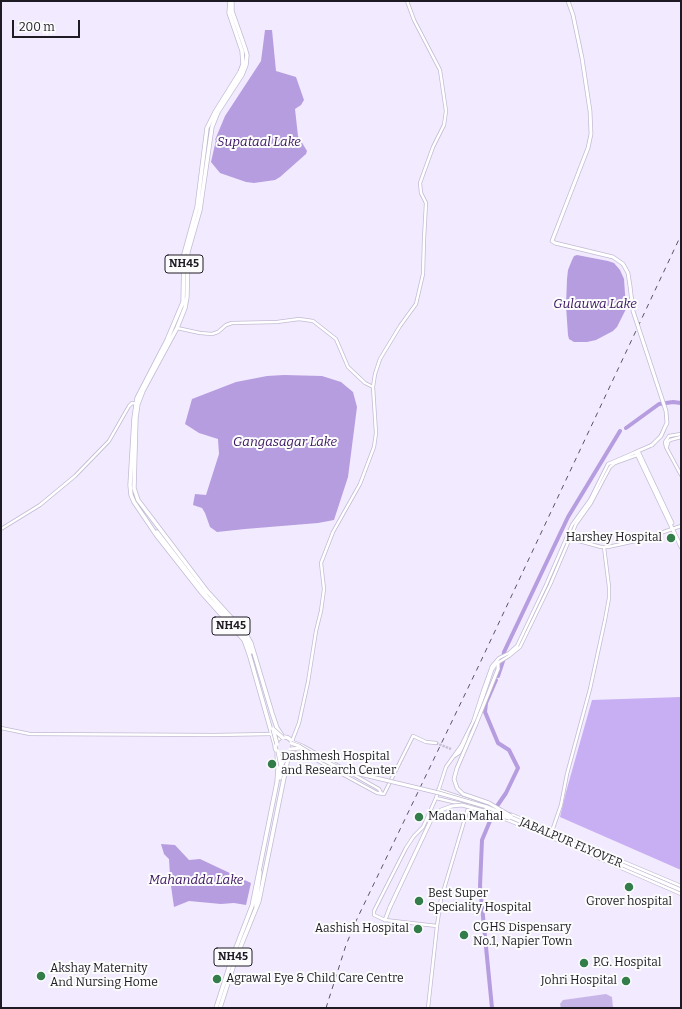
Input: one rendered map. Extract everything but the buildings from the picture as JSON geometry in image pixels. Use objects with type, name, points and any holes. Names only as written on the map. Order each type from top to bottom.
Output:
[{"type":"highway","name":"NH45","points":[[216,1008],[232,958],[252,906],[277,782],[278,751],[244,640],[201,592],[150,526],[134,502],[131,491],[133,440],[137,404],[140,390],[175,327],[183,302],[184,254],[196,213],[203,172],[205,140],[210,122],[215,112],[240,72],[243,64],[242,51],[230,16],[231,1]]},
{"type":"highway","name":"NH45","points":[[137,404],[134,488],[138,500],[207,591],[246,634],[251,643],[277,728],[283,737]]},
{"type":"highway","points":[[156,522],[160,535]]},
{"type":"highway","points":[[150,526],[160,535],[197,584],[242,633],[247,641],[276,744]]},
{"type":"highway","points":[[273,729],[292,742]]},
{"type":"highway","points":[[276,744],[283,737]]},
{"type":"highway","name":"NH45","points":[[220,1008],[236,958],[262,891],[264,874],[292,742]]},
{"type":"highway","points":[[256,908],[262,865],[280,780],[281,766],[278,751],[283,753],[290,751]]},
{"type":"highway","points":[[281,766],[290,751]]},
{"type":"highway","points":[[252,906],[256,901]]},
{"type":"main road","points":[[568,1],[573,16],[582,58],[590,111],[591,134],[588,148],[552,241],[554,243],[613,257],[623,264],[628,273],[633,311],[666,411],[666,423],[661,436],[652,445],[637,453],[681,542]]},
{"type":"main road","points":[[674,529],[681,547]]},
{"type":"main road","points":[[499,661],[498,669],[457,768],[454,779],[457,788],[463,794],[489,803],[513,818]]},
{"type":"main road","name":"JABALPUR FLYOVER","points":[[292,742],[343,770],[487,807],[681,890]]},
{"type":"main road","points":[[290,751],[301,748]]},
{"type":"main road","points":[[385,920],[431,820],[441,810],[452,806],[462,805],[513,818]]},
{"type":"street","points":[[382,793],[379,789],[340,766],[303,746],[292,742],[299,723],[324,594],[321,563],[333,532],[360,484],[374,447],[376,433],[373,387],[375,374],[382,356],[400,326],[416,304],[423,274],[426,203],[421,193],[420,183],[446,117],[440,70],[414,20],[406,1]]},
{"type":"street","points":[[175,327],[200,333],[212,334],[232,323],[278,322],[299,319],[313,321],[336,339],[348,367],[365,383],[373,387]]},
{"type":"street","points":[[1,529],[40,505],[75,476],[109,441],[129,406],[132,403],[137,404]]},
{"type":"street","points":[[681,434],[667,437],[665,442],[666,447],[681,475]]},
{"type":"street","points":[[666,447],[670,440],[681,437]]},
{"type":"street","points":[[437,926],[385,920],[374,915],[376,906],[406,848],[414,836],[423,827],[436,798],[443,772],[454,755],[462,748],[474,728],[492,670],[499,661],[520,647],[547,592],[572,525],[590,500],[608,464],[637,453]]},
{"type":"street","points":[[568,538],[604,547],[635,542],[681,526]]},
{"type":"street","points":[[550,837],[561,805],[567,774],[590,689],[605,620],[609,598],[609,587],[604,547]]},
{"type":"street","points":[[1,728],[30,734],[272,734]]},
{"type":"street","points":[[290,751],[301,752],[377,793],[385,794],[413,736],[426,742],[436,743]]},
{"type":"street","points":[[438,790],[500,810],[681,886]]},
{"type":"street","points":[[436,798],[469,805],[491,813],[681,894]]},
{"type":"street","points":[[428,1008],[441,899],[471,800]]},
{"type":"shaded area","points":[[681,697],[681,870],[560,817],[592,700]]},
{"type":"shaded area","points":[[606,994],[612,997],[613,1008],[561,1008],[560,1004],[563,1000]]},
{"type":"water","name":"Supataal Lake","points":[[265,30],[272,30],[276,71],[296,77],[304,100],[301,105],[295,109],[298,136],[307,151],[306,154],[280,177],[275,180],[254,183],[246,182],[220,173],[211,162],[215,140],[225,116],[261,61]]},
{"type":"water","name":"Gulauwa Lake","points":[[577,255],[614,263],[620,270],[624,279],[626,309],[617,327],[613,331],[596,340],[587,342],[574,342],[569,339],[568,335],[566,306],[568,270],[574,256]]},
{"type":"water","name":"Gangasagar Lake","points":[[267,376],[322,376],[341,382],[353,392],[357,407],[348,477],[334,520],[318,523],[217,532],[210,527],[202,508],[193,505],[195,494],[206,495],[219,454],[218,439],[199,433],[185,424],[192,399],[236,382]]},
{"type":"water","name":"Mahandda Lake","points":[[161,844],[175,845],[189,860],[200,859],[251,883],[246,905],[189,901],[174,907],[171,886],[173,880],[170,875],[169,859],[164,854]]},
{"type":"waterway","points":[[626,428],[659,404],[673,402],[681,403]]},
{"type":"waterway","points":[[498,676],[503,661],[504,652],[568,517],[620,431]]},
{"type":"waterway","points":[[492,1008],[480,886],[482,840],[495,809],[506,793],[518,768],[509,750],[498,743],[485,712],[486,703],[496,680]]},
{"type":"tunnel","points":[[436,743],[451,749]]},
{"type":"railway","points":[[326,1008],[346,945],[356,921],[480,663],[681,235]]},
{"type":"place","name":"Harshey Hospital","points":[[671,538]]},
{"type":"place","name":"Dashmesh Hospital and Research Center","points":[[272,764]]},
{"type":"place","name":"Madan Mahal","points":[[419,817]]},
{"type":"place","name":"Grover hospital","points":[[629,887]]},
{"type":"place","name":"Best Super Speciality Hospital","points":[[419,901]]},
{"type":"place","name":"Aashish Hospital","points":[[418,929]]},
{"type":"place","name":"CGHS Dispensary No.1, Napier Town","points":[[464,935]]},
{"type":"place","name":"P.G. Hospital","points":[[584,963]]},
{"type":"place","name":"Akshay Maternity And Nursing Home","points":[[41,976]]},
{"type":"place","name":"Agrawal Eye & Child Care Centre","points":[[217,979]]},
{"type":"place","name":"Johri Hospital","points":[[626,981]]}]
